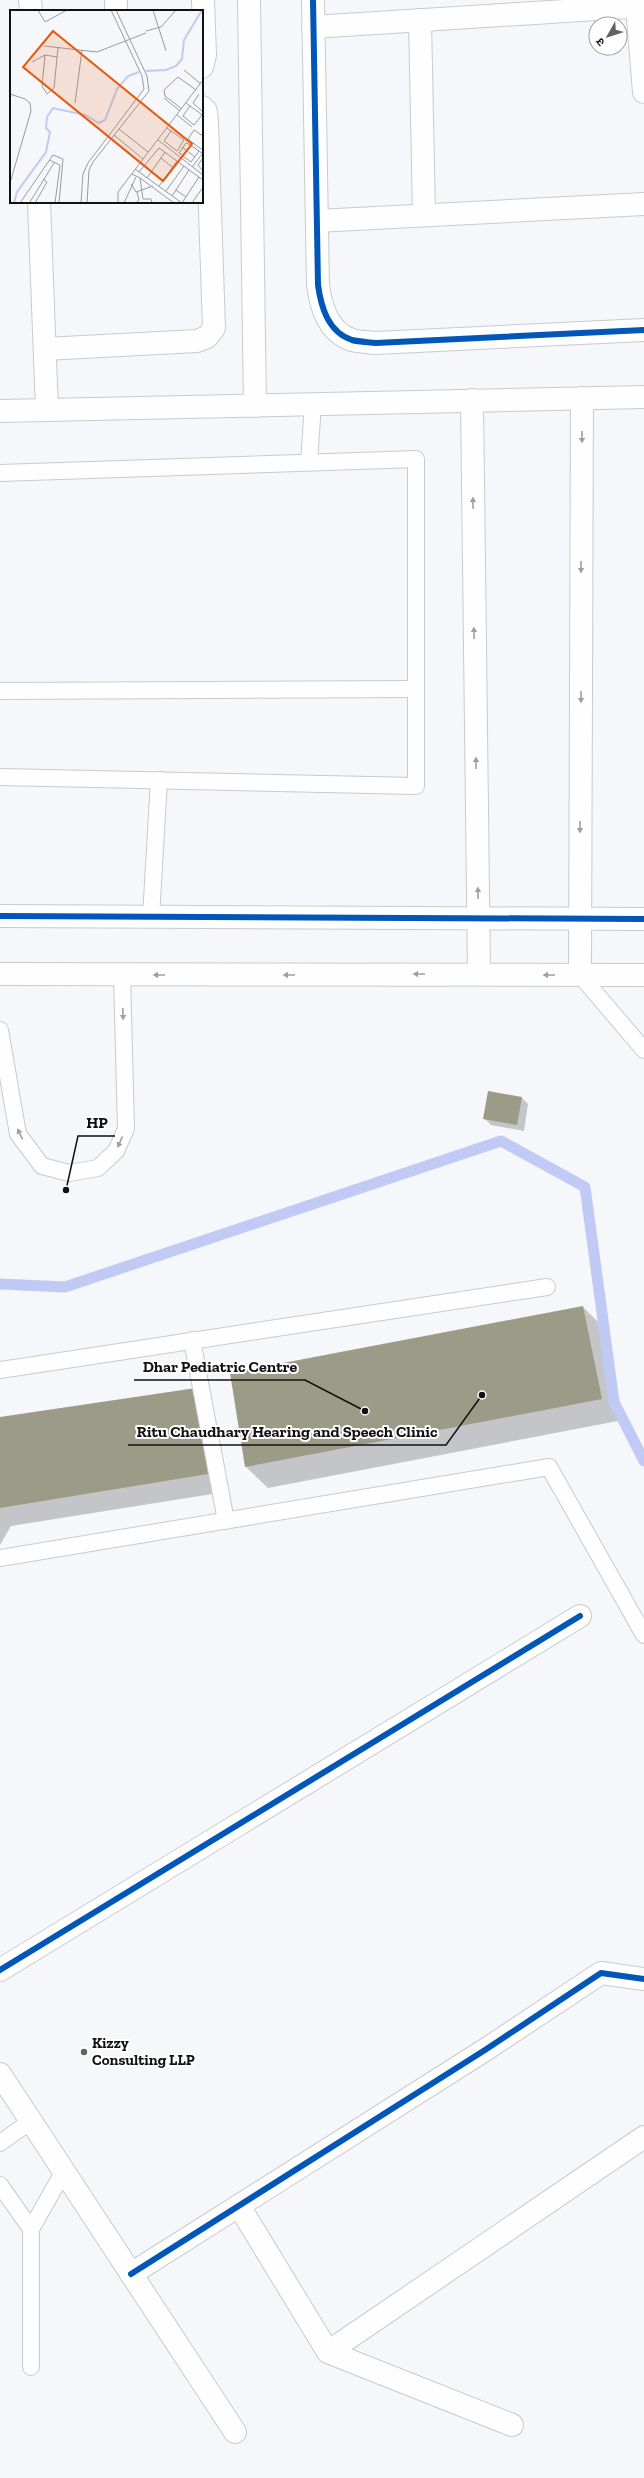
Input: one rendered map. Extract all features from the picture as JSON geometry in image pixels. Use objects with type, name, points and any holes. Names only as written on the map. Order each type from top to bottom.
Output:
[{"type":"street","points":[[30,0],[31,10]]},
{"type":"street","points":[[203,0],[205,55],[203,62]]},
{"type":"street","points":[[249,0],[255,406]]},
{"type":"street","points":[[313,0],[318,285],[321,306],[331,326],[351,340],[376,343],[644,330]]},
{"type":"street","points":[[313,27],[640,7],[644,92]]},
{"type":"street","points":[[420,20],[424,215]]},
{"type":"street","points":[[44,349],[197,341],[207,337],[214,328],[208,123],[206,111],[203,108]]},
{"type":"street","points":[[39,203],[47,410]]},
{"type":"street","points":[[317,221],[644,204]]},
{"type":"street","points":[[0,412],[644,397]]},
{"type":"street","points":[[580,975],[582,398]]},
{"type":"street","points":[[472,400],[478,974]]},
{"type":"street","points":[[0,916],[644,919]]},
{"type":"street","points":[[0,974],[644,975]]},
{"type":"street","points":[[0,1970],[580,1616]]},
{"type":"street","points":[[131,2274],[485,2050],[601,1973],[644,1979]]},
{"type":"street","points":[[0,2074],[235,2432]]},
{"type":"street","points":[[328,2352],[644,2137]]},
{"type":"street","points":[[239,2206],[328,2352],[512,2425]]},
{"type":"lane","points":[[309,462],[313,404]]},
{"type":"lane","points":[[0,473],[416,459],[416,786],[0,777]]},
{"type":"lane","points":[[0,691],[416,689]]},
{"type":"lane","points":[[151,917],[158,780]]},
{"type":"lane","points":[[0,1030],[18,1134],[42,1166],[69,1173],[98,1168],[116,1151],[126,1129],[122,975]]},
{"type":"lane","points":[[580,975],[644,1050]]},
{"type":"lane","points":[[0,1370],[547,1287]]},
{"type":"lane","points":[[192,1340],[226,1521]]},
{"type":"lane","points":[[0,1558],[549,1467],[644,1635]]},
{"type":"lane","points":[[0,2143],[31,2121]]},
{"type":"lane","points":[[31,2367],[31,2229],[64,2170]]},
{"type":"lane","points":[[0,2185],[31,2229]]},
{"type":"building","points":[[488,1091],[522,1097],[517,1125],[483,1119]]},
{"type":"building","points":[[583,1306],[602,1399],[245,1467],[230,1373]]},
{"type":"building","points":[[196,1388],[208,1474],[0,1508],[0,1417]]},
{"type":"waterway","points":[[0,1284],[65,1287],[501,1141],[585,1187],[614,1402],[644,1461]]},
{"type":"cycle path","points":[[313,0],[318,285],[321,302],[327,318],[337,331],[352,340],[376,343],[644,330]]},
{"type":"cycle path","points":[[0,916],[644,919]]},
{"type":"cycle path","points":[[0,1970],[580,1616]]},
{"type":"cycle path","points":[[131,2274],[485,2050],[601,1973],[644,1979]]},
{"type":"place","name":"HP","points":[[66,1190]]},
{"type":"place","name":"Ritu Chaudhary Hearing and Speech Clinic","points":[[482,1395]]},
{"type":"place","name":"Dhar Pediatric Centre","points":[[365,1411]]},
{"type":"place","name":"Kizzy Consulting LLP","points":[[84,2052]]}]
